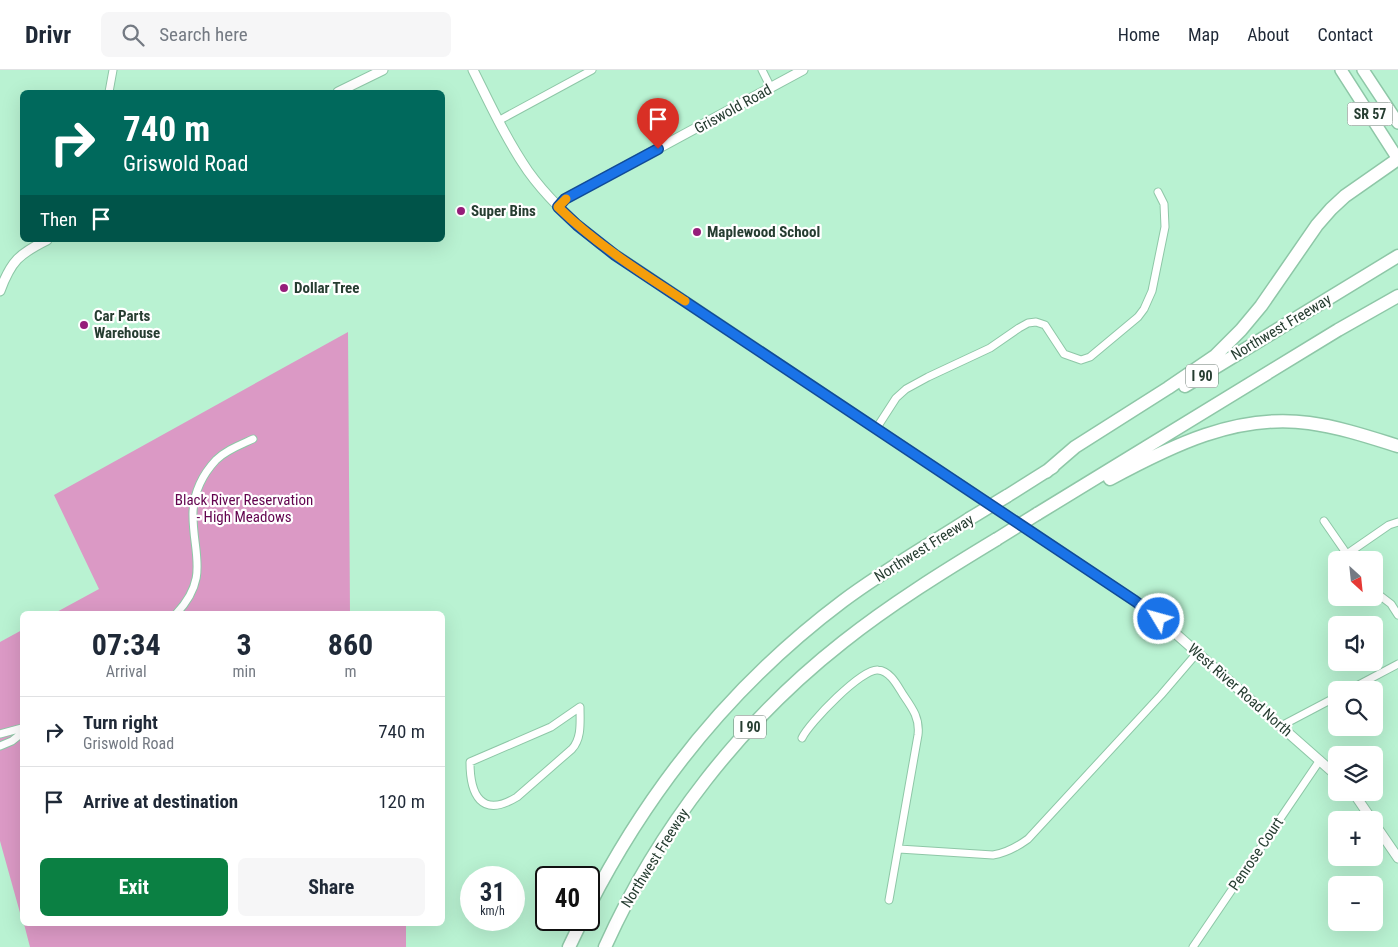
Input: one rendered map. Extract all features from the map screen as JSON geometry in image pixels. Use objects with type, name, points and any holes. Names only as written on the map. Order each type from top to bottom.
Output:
[{"type":"highway","name":"SR 57","points":[[1341,70],[1398,159]]},
{"type":"highway","name":"SR 57","points":[[1363,70],[1398,123]]},
{"type":"highway","points":[[1046,472],[1075,447],[1215,356],[1242,330],[1331,208],[1398,159]]},
{"type":"highway","name":"Northwest Freeway","points":[[600,886],[630,832],[657,792],[704,732],[742,690],[776,657],[843,601],[900,562],[969,519],[1398,256]]},
{"type":"highway","name":"I 90","points":[[1038,516],[1338,330],[1398,296]]},
{"type":"highway","points":[[1038,516],[1158,454],[1204,434],[1235,425],[1285,421],[1307,423],[1328,426],[1398,446]]},
{"type":"highway","name":"Northwest Freeway","points":[[605,947],[617,920],[654,855],[690,802],[746,732],[785,693],[842,643],[901,599],[957,563],[1038,516]]},
{"type":"highway","points":[[569,947],[577,931]]},
{"type":"street","points":[[109,90],[113,70]]},
{"type":"street","points":[[342,90],[383,70]]},
{"type":"street","name":"West River Road North","points":[[473,70],[512,147],[529,172],[558,207],[577,225],[615,255],[1150,611],[1328,768]]},
{"type":"street","points":[[498,121],[592,70]]},
{"type":"street","points":[[762,70],[771,88]]},
{"type":"street","name":"Griswold Road","points":[[558,207],[565,199],[803,70]]},
{"type":"street","points":[[876,429],[896,398],[906,389],[990,348],[1028,323],[1036,322],[1045,325],[1064,354],[1081,360],[1090,357],[1124,329],[1144,309],[1152,291],[1165,227],[1164,204],[1158,192]]},
{"type":"street","points":[[0,291],[14,262],[24,252],[40,242]]},
{"type":"street","points":[[178,611],[189,596],[197,574],[198,554],[193,512],[199,483],[221,456],[253,439]]},
{"type":"street","points":[[1324,521],[1345,551]]},
{"type":"street","points":[[1357,551],[1390,525],[1398,522]]},
{"type":"street","points":[[1383,598],[1391,604],[1398,614]]},
{"type":"street","points":[[899,849],[993,855],[1020,845],[1028,839],[1148,709],[1197,653]]},
{"type":"street","points":[[1366,681],[1398,664]]},
{"type":"street","points":[[802,738],[820,715],[865,673],[875,669],[891,677],[912,708],[919,724],[889,900]]},
{"type":"street","points":[[1281,726],[1328,701]]},
{"type":"street","points":[[580,707],[579,738],[572,749],[517,797],[508,802],[498,805],[483,802],[477,797],[472,784],[470,762],[566,719],[580,707]]},
{"type":"street","points":[[0,734],[20,729]]},
{"type":"street","points":[[0,746],[12,742],[20,735]]},
{"type":"street","name":"Penrose Court","points":[[1193,947],[1320,760]]},
{"type":"street","points":[[1383,836],[1398,858]]},
{"type":"green space","name":"Black River Reservation - High Meadows","points":[[348,332],[350,611],[59,611],[99,589],[54,495]]},
{"type":"green space","points":[[20,631],[20,913],[0,841],[0,642]]},
{"type":"green space","points":[[25,926],[406,926],[406,947],[30,947]]},
{"type":"slow traffic","points":[[566,199],[558,207],[577,225],[600,244],[685,301]]},
{"type":"place","name":"Super Bins","points":[[461,211]]},
{"type":"place","name":"Maplewood School","points":[[697,232]]},
{"type":"place","name":"Dollar Tree","points":[[284,288]]},
{"type":"place","name":"Car Parts Warehouse","points":[[84,325]]},
{"type":"route","points":[[658,149],[565,199],[558,207],[577,225],[615,255],[1150,611],[1159,619]]}]
